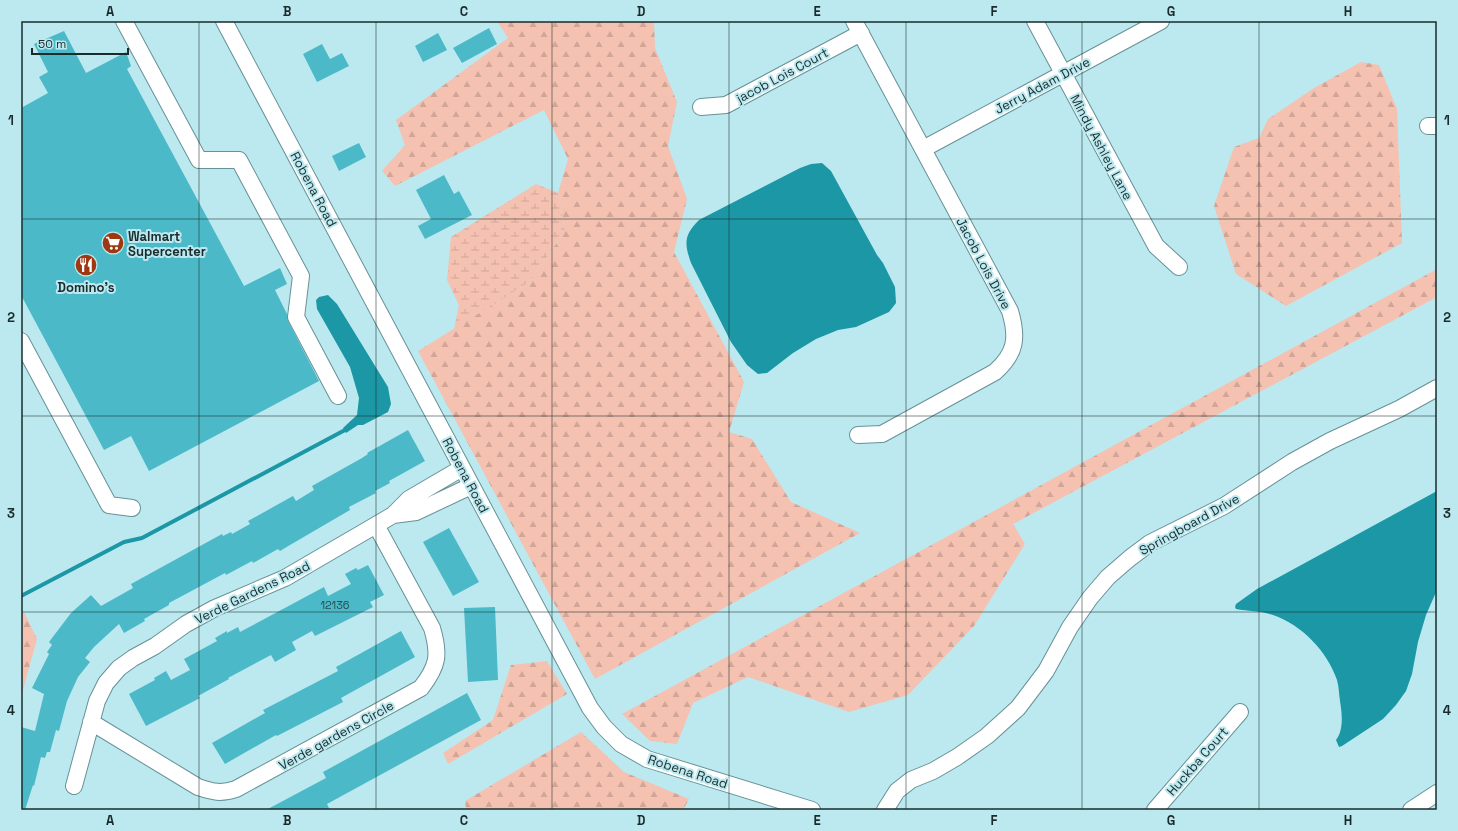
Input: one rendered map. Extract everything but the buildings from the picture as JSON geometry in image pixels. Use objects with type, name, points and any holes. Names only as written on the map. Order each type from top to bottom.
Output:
[{"type":"street","points":[[124,21],[199,160],[239,160],[301,276],[296,317],[338,396]]},
{"type":"street","name":"Robena Road","points":[[224,21],[590,708],[604,727],[621,744],[647,758],[774,804],[812,810]]},
{"type":"street","name":"Mindy Ashley Lane","points":[[1035,21],[1156,246],[1179,266]]},
{"type":"street","name":"Jerry Adam Drive","points":[[923,149],[1161,21]]},
{"type":"street","name":"jacob Lois Court","points":[[701,107],[726,105],[858,27]]},
{"type":"street","name":"Jacob Lois Drive","points":[[858,27],[1010,311],[1015,329],[1013,346],[1006,362],[995,372],[882,434],[858,435]]},
{"type":"street","points":[[21,341],[109,505],[132,508]]},
{"type":"street","name":"Springboard Drive","points":[[884,810],[897,791],[911,780],[933,771],[958,757],[987,736],[1018,708],[1046,671],[1070,627],[1090,598],[1108,577],[1130,558],[1150,543],[1224,506],[1292,462],[1330,441],[1400,410],[1437,388]]},
{"type":"street","name":"Verde Gardens Road","points":[[74,786],[97,701],[106,683],[119,668],[132,658],[155,646],[186,624],[215,608],[285,578],[393,514],[409,499],[462,468]]},
{"type":"street","name":"Verde Gardens Road","points":[[393,514],[416,512],[471,486]]},
{"type":"street","name":"Verde gardens Circle","points":[[91,722],[198,787],[224,793],[236,789],[421,688],[431,675],[436,662],[437,646],[432,628],[376,524]]},
{"type":"street","name":"Huckba Court","points":[[1155,810],[1240,712]]},
{"type":"street","points":[[1411,810],[1437,793]]},
{"type":"green space","points":[[497,21],[654,21],[655,48],[677,102],[668,146],[687,199],[674,252],[744,382],[729,432],[752,439],[791,502],[860,533],[595,679],[418,351],[529,282],[565,231],[558,193],[568,159],[544,110],[395,186],[382,171],[405,145],[396,120],[508,38]]},
{"type":"green space","points":[[1361,62],[1379,65],[1397,109],[1402,243],[1286,306],[1236,274],[1214,206],[1234,147],[1259,138],[1268,119],[1314,88]]},
{"type":"green space","points":[[536,184],[558,193],[565,231],[529,282],[454,329],[459,305],[447,280],[451,237]]},
{"type":"green space","points":[[1437,269],[1437,297],[1013,524],[1025,544],[974,626],[908,695],[849,712],[748,677],[693,703],[677,744],[650,741],[622,714]]},
{"type":"green space","points":[[24,612],[37,639],[21,697],[21,614]]},
{"type":"green space","points":[[547,661],[567,694],[448,764],[443,753],[493,720],[511,665]]},
{"type":"green space","points":[[581,732],[624,772],[689,799],[683,810],[466,810],[465,801]]},
{"type":"water","points":[[822,163],[831,171],[877,255],[883,263],[895,287],[896,303],[889,312],[856,327],[838,330],[816,339],[793,353],[767,373],[758,374],[747,365],[731,342],[691,263],[686,245],[688,235],[690,230],[699,220],[800,168],[811,164]]},
{"type":"water","points":[[328,295],[337,304],[388,387],[391,404],[388,412],[363,425],[358,425],[346,433],[343,428],[357,415],[359,398],[350,367],[317,309],[316,300],[319,297]]},
{"type":"water","points":[[1437,491],[1437,590],[1426,615],[1418,642],[1412,674],[1406,691],[1383,719],[1339,747],[1336,740],[1339,736],[1342,716],[1338,683],[1333,669],[1320,649],[1303,632],[1284,619],[1264,613],[1236,609],[1236,604],[1257,589]]},
{"type":"waterway","points":[[21,596],[124,542],[142,538],[345,430]]},
{"type":"place","name":"Walmart Supercenter","points":[[113,243]]},
{"type":"place","name":"Domino's","points":[[86,265]]}]
